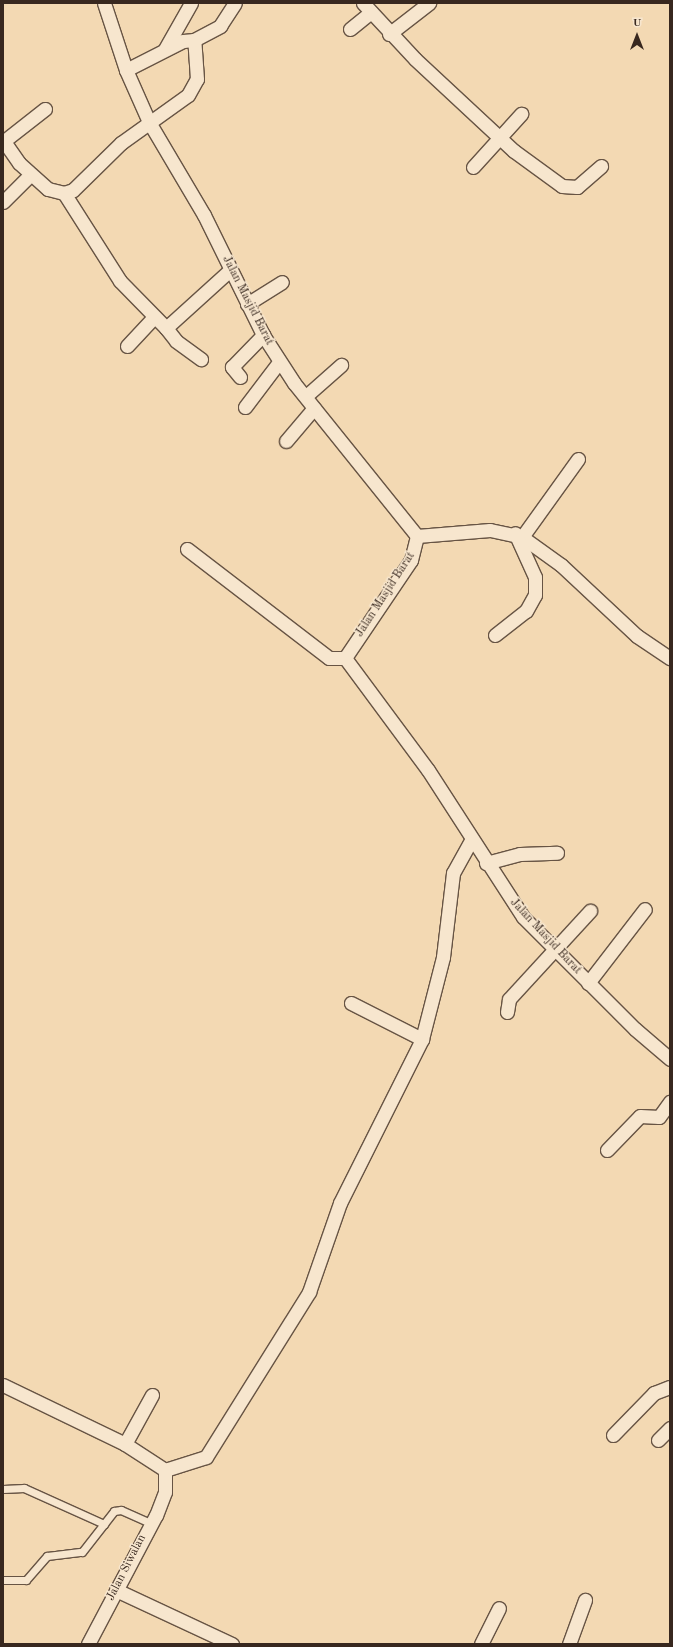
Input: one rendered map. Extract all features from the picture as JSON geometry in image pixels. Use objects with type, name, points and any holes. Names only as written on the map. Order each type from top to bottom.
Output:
[{"type":"street","name":"Jalan Masjid Barat","points":[[104,3],[126,70],[149,122],[200,209],[263,335],[279,362],[314,408],[418,536],[412,560],[345,658],[428,770],[470,840],[508,897],[557,952],[670,1059]]},
{"type":"street","points":[[165,49],[191,3]]},
{"type":"street","points":[[126,70],[165,49],[194,40],[220,26],[235,3]]},
{"type":"street","points":[[389,34],[430,3]]},
{"type":"street","points":[[350,29],[366,5],[389,34],[500,137],[533,166],[570,189],[577,188],[601,166]]},
{"type":"street","points":[[45,109],[4,140],[30,175],[48,189],[64,192],[80,184],[111,151],[149,122],[177,106],[193,87],[198,63],[194,40]]},
{"type":"street","points":[[473,167],[521,114]]},
{"type":"street","points":[[3,202],[30,175]]},
{"type":"street","points":[[64,192],[120,281],[166,328],[176,341],[201,359]]},
{"type":"street","points":[[166,328],[230,270]]},
{"type":"street","points":[[247,304],[282,282]]},
{"type":"street","points":[[127,346],[154,317]]},
{"type":"street","points":[[240,377],[232,367],[263,335]]},
{"type":"street","points":[[245,407],[279,362]]},
{"type":"street","points":[[306,396],[341,365]]},
{"type":"street","points":[[286,441],[314,408]]},
{"type":"street","points":[[518,535],[578,459]]},
{"type":"street","points":[[418,536],[466,530],[518,535],[561,565],[637,636],[670,658]]},
{"type":"street","points":[[495,636],[526,611],[535,595],[535,577],[518,535]]},
{"type":"street","points":[[187,549],[329,658],[345,658]]},
{"type":"street","points":[[3,1385],[125,1444],[165,1474],[206,1458],[298,1312],[318,1267],[340,1204],[422,1039],[443,957],[453,873],[470,840]]},
{"type":"street","points":[[486,863],[520,854],[557,853]]},
{"type":"street","points":[[588,983],[645,909]]},
{"type":"street","points":[[507,1012],[509,999],[557,952],[590,911]]},
{"type":"street","points":[[351,1003],[422,1039]]},
{"type":"street","points":[[608,1150],[640,1116],[659,1117],[670,1102]]},
{"type":"street","points":[[613,1435],[654,1393],[670,1387]]},
{"type":"street","points":[[125,1444],[152,1395]]},
{"type":"street","points":[[658,1440],[670,1428]]},
{"type":"street","name":"Jalan Siwalan","points":[[88,1644],[165,1492],[165,1474]]},
{"type":"street","points":[[116,1590],[204,1638],[232,1644]]},
{"type":"street","points":[[569,1644],[585,1600]]},
{"type":"street","points":[[481,1644],[499,1608]]},
{"type":"lane","points":[[3,1489],[24,1488],[104,1524]]},
{"type":"lane","points":[[3,1580],[15,1582],[26,1580],[48,1556],[82,1552],[114,1511],[121,1510],[150,1523]]}]
